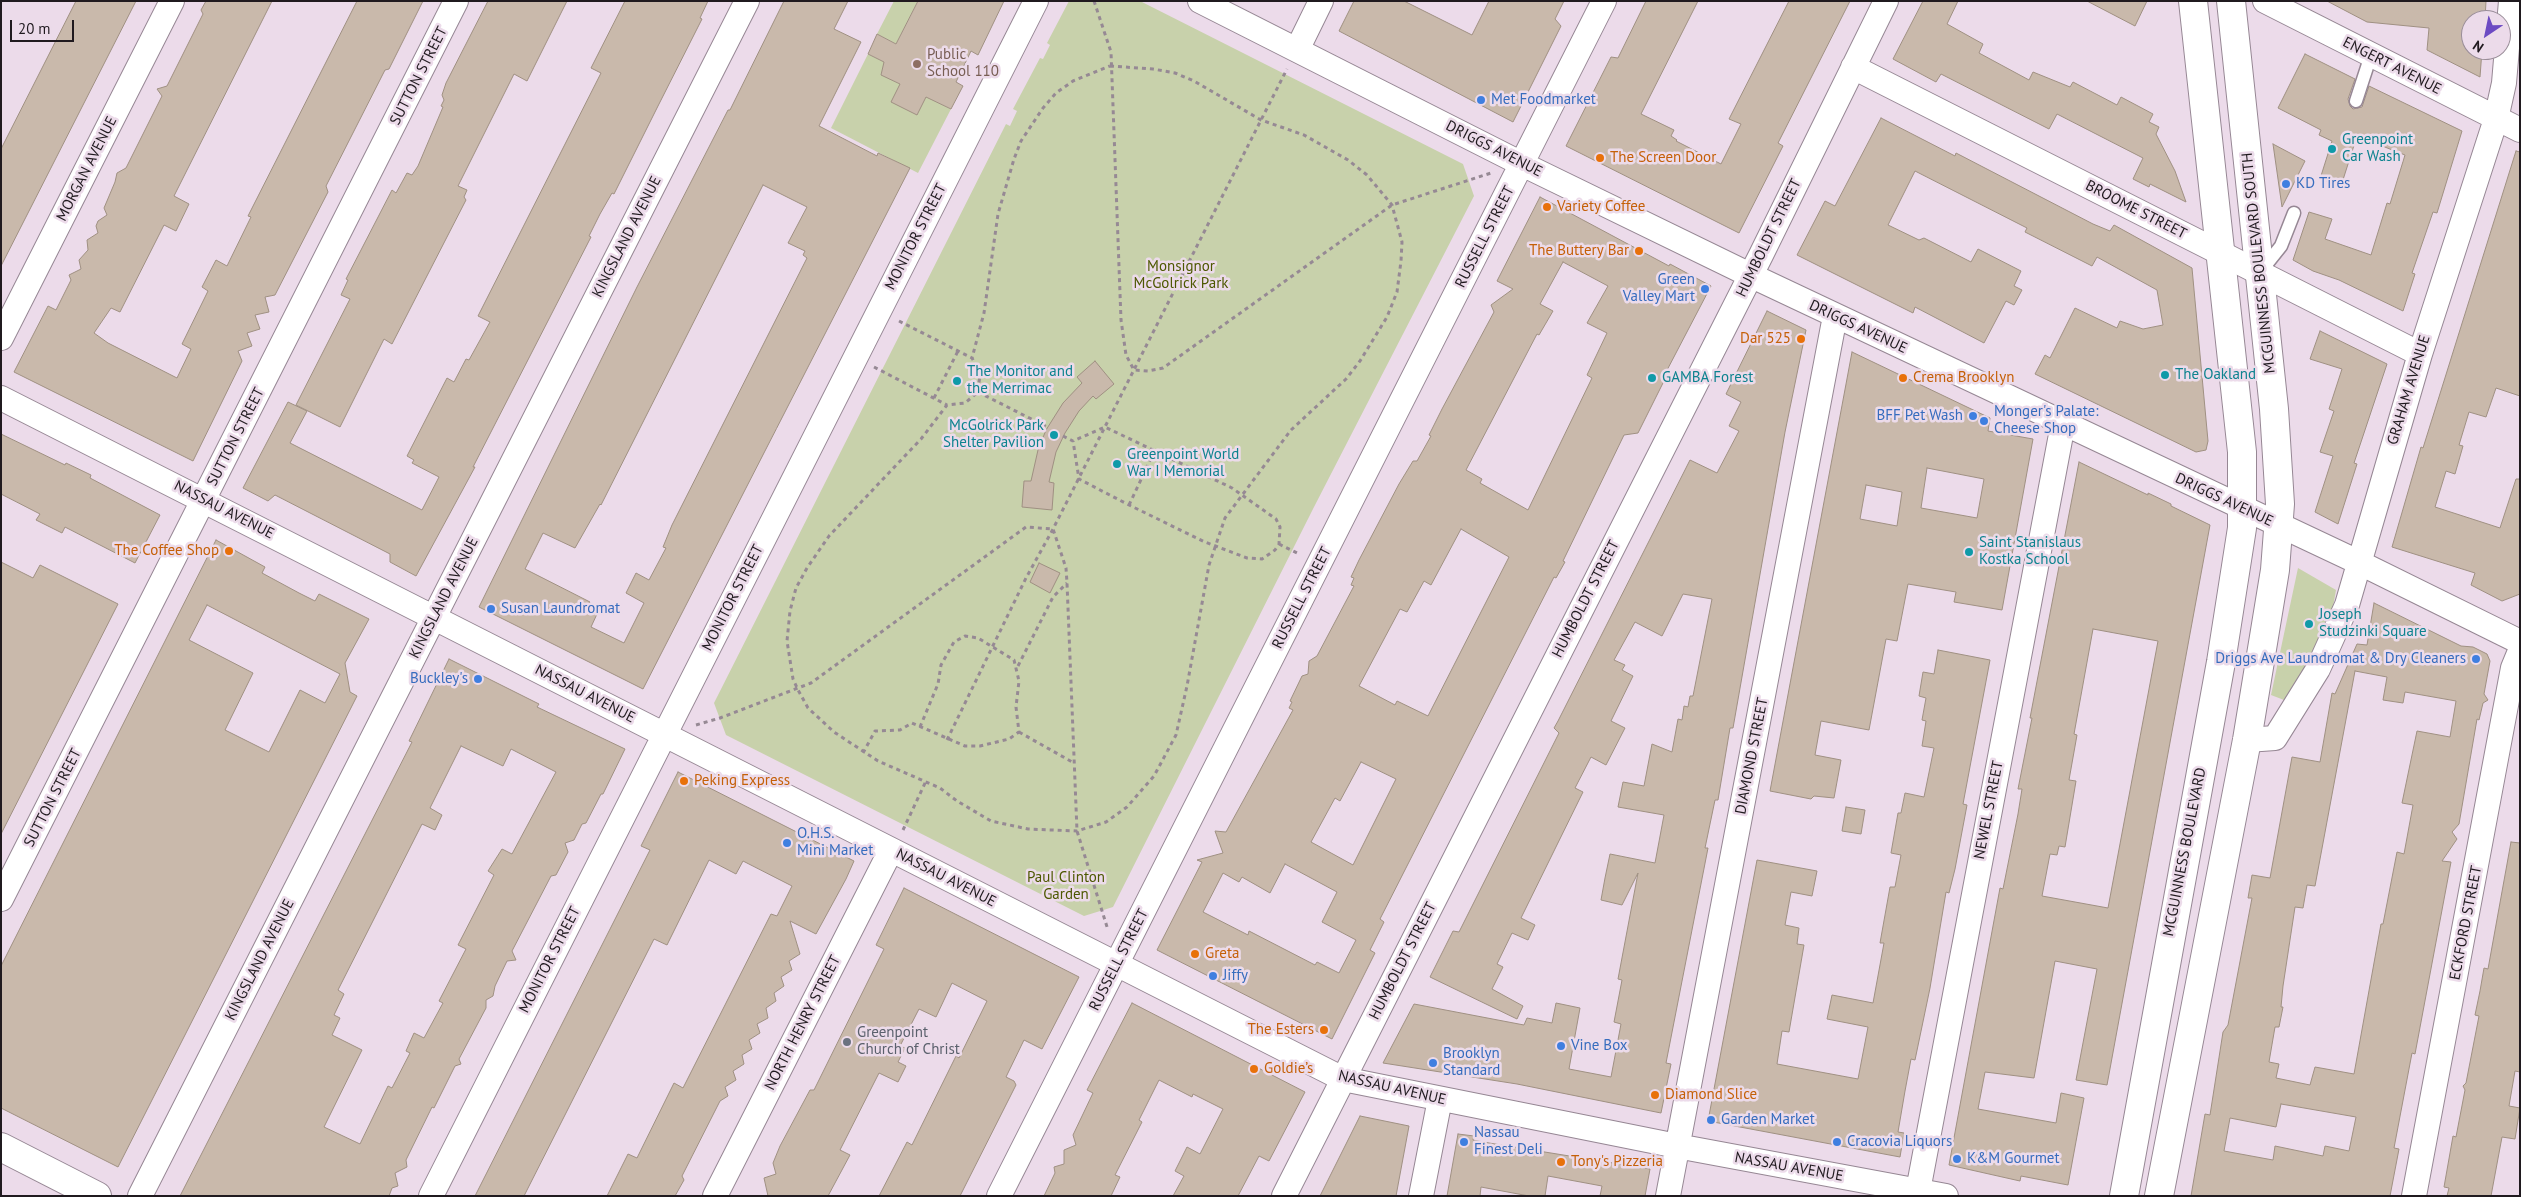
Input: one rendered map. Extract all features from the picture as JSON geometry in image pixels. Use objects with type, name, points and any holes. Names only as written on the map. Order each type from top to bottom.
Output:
[{"type":"main road","points":[[2193,1],[2242,452],[2242,508]]},
{"type":"main road","name":"MCGUINNESS BOULEVARD SOUTH","points":[[2231,1],[2274,409],[2280,494],[2278,525]]},
{"type":"main road","name":"MCGUINNESS BOULEVARD","points":[[2124,1196],[2221,662],[2242,528],[2242,508]]},
{"type":"main road","points":[[2159,1196],[2247,740],[2274,570],[2278,525]]},
{"type":"main road","points":[[1,1147],[97,1196]]},
{"type":"street","name":"MORGAN AVENUE","points":[[1,338],[172,1]]},
{"type":"street","name":"SUTTON STREET","points":[[1,899],[456,1]]},
{"type":"street","name":"KINGSLAND AVENUE","points":[[140,1196],[747,1]]},
{"type":"street","name":"MONITOR STREET","points":[[430,1196],[1036,1]]},
{"type":"street","name":"DRIGGS AVENUE","points":[[1200,1],[1292,59],[1522,164],[1750,276],[2358,562],[2520,642]]},
{"type":"street","points":[[1292,59],[1321,1]]},
{"type":"street","name":"RUSSELL STREET","points":[[999,1196],[1604,1]]},
{"type":"street","name":"HUMBOLDT STREET","points":[[1284,1196],[1750,276],[1886,1]]},
{"type":"street","name":"ENGERT AVENUE","points":[[2265,1],[2520,130]]},
{"type":"street","name":"GRAHAM AVENUE","points":[[2247,740],[2275,738],[2313,677],[2347,605],[2420,354],[2496,119],[2504,83],[2511,1]]},
{"type":"street","name":"BROOME STREET","points":[[1853,67],[2420,354]]},
{"type":"street","name":"DIAMOND STREET","points":[[1668,1196],[1835,316]]},
{"type":"street","name":"NASSAU AVENUE","points":[[1,398],[665,734],[896,840],[1117,963],[1343,1080],[1918,1193],[1946,1196]]},
{"type":"street","name":"NEWEL STREET","points":[[1918,1193],[2051,478],[2063,424]]},
{"type":"street","name":"ECKFORD STREET","points":[[2414,1196],[2514,668],[2520,651]]},
{"type":"street","name":"NORTH HENRY STREET","points":[[715,1196],[896,840]]},
{"type":"street","points":[[1421,1196],[1440,1099]]},
{"type":"lane","points":[[2356,101],[2371,55]]},
{"type":"lane","points":[[2260,273],[2281,246],[2294,212]]},
{"type":"path","points":[[1094,1],[1110,52],[1121,320],[1126,355],[1134,370]]},
{"type":"path","points":[[946,740],[1026,578],[1079,479],[1292,59]]},
{"type":"path","points":[[947,404],[914,446],[844,517],[807,568],[796,588],[790,611],[787,641],[793,679],[808,708],[863,753],[926,781],[991,821],[1028,828],[1077,831],[1106,822],[1127,807],[1154,776],[1176,735],[1214,545],[1225,518],[1291,430],[1346,378],[1387,318],[1397,292],[1402,242],[1392,205],[1367,175],[1348,160],[1304,135],[1261,120],[1210,90],[1175,73],[1130,66],[1110,66],[1073,81],[1056,93],[1043,108],[1021,142],[998,214],[984,313],[972,358]]},
{"type":"path","points":[[1134,370],[1148,371],[1163,368],[1392,205],[1494,172]]},
{"type":"path","points":[[874,367],[947,404],[965,403],[978,392],[980,374],[972,358],[898,320]]},
{"type":"path","points":[[934,398],[958,351]]},
{"type":"path","points":[[978,392],[1047,427]]},
{"type":"path","points":[[1063,436],[1074,441],[1105,427],[1155,450],[1241,495],[1276,520],[1280,527],[1279,544],[1269,555],[1255,560],[1214,545],[1079,479]]},
{"type":"path","points":[[1074,441],[1079,479]]},
{"type":"path","points":[[1128,504],[1155,450]]},
{"type":"path","points":[[696,725],[798,690],[812,683],[1026,527],[1053,529]]},
{"type":"path","points":[[1053,529],[1066,568],[1077,831],[1109,933]]},
{"type":"path","points":[[1279,544],[1298,554]]},
{"type":"path","points":[[1017,667],[1053,597],[1067,583]]},
{"type":"path","points":[[920,727],[936,691],[941,665],[954,642],[965,636],[978,638],[993,645],[1014,660],[1017,667],[1018,732]]},
{"type":"path","points":[[863,753],[875,731],[900,730],[912,723],[946,740],[965,746],[999,743],[1018,732]]},
{"type":"path","points":[[1018,732],[1074,763]]},
{"type":"path","points":[[896,840],[926,781]]},
{"type":"green space","points":[[894,1],[918,1],[896,44],[877,34]]},
{"type":"green space","name":"Monsignor McGolrick Park","points":[[1069,1],[1140,1],[1463,164],[1474,196],[1314,507],[1113,907],[1084,916],[726,735],[714,703],[1006,124],[1010,126],[1017,111],[1013,109],[1040,58],[1043,59],[1050,45],[1047,43]]},
{"type":"green space","points":[[868,54],[887,63],[881,74],[951,109],[918,173],[831,128]]},
{"type":"green space","points":[[2298,568],[2336,590],[2332,613],[2308,662],[2284,700],[2271,695]]},
{"type":"building","points":[[76,1],[136,1],[1,266],[1,149]]},
{"type":"building","points":[[206,1],[272,1],[174,196],[189,204],[176,231],[164,225],[120,312],[111,308],[94,333],[108,343],[177,378],[191,349],[182,344],[208,291],[202,287],[216,260],[227,266],[251,217],[248,216],[357,1],[423,1],[389,69],[385,70],[326,186],[328,192],[275,295],[265,297],[269,312],[255,315],[260,329],[247,333],[252,346],[238,351],[242,361],[193,461],[14,372],[48,306],[56,310],[71,280],[69,275],[81,269],[79,260],[88,250],[87,240],[98,233],[96,226],[98,221],[107,215],[104,208],[117,173],[126,168],[162,96],[157,89],[167,86],[203,14],[201,10]]},
{"type":"building","points":[[488,1],[567,1],[527,81],[514,74],[458,186],[467,190],[464,197],[466,200],[392,344],[384,339],[340,427],[296,405],[350,299],[341,295],[348,280],[346,279],[392,190],[396,193],[407,173],[412,175],[418,166],[443,107],[441,106],[444,100],[442,95],[446,83]]},
{"type":"building","points":[[625,1],[708,1],[700,18],[702,19],[614,194],[612,193],[600,214],[589,236],[591,237],[473,467],[475,467],[416,576],[390,562],[390,554],[275,495],[268,501],[243,488],[288,402],[307,411],[290,443],[422,510],[439,477],[412,463],[414,460],[407,456],[447,378],[454,382],[466,359],[469,360],[490,322],[478,316],[601,73],[591,68]]},
{"type":"building","points":[[784,1],[848,1],[834,29],[861,42],[819,126],[877,156],[878,153],[910,168],[643,689],[479,607],[637,287],[728,110],[730,110]],"holes":[[[763,185],[807,207],[788,243],[805,251],[803,255],[807,258],[672,525],[663,547],[666,548],[649,580],[636,573],[626,593],[644,603],[624,643],[591,627],[597,614],[586,609],[590,602],[525,569],[543,533],[575,548],[601,505]]]},
{"type":"building","points":[[918,1],[1004,1],[978,55],[971,51],[956,82],[963,86],[951,109],[926,97],[917,115],[891,102],[900,84],[881,75],[884,62],[868,54],[877,34],[896,44]]},
{"type":"building","points":[[1354,1],[1404,1],[1472,35],[1489,1],[1564,1],[1555,19],[1561,26],[1513,122],[1339,31]]},
{"type":"building","points":[[1646,1],[1698,1],[1641,114],[1674,130],[1671,136],[1676,141],[1721,164],[1741,124],[1729,119],[1789,1],[1850,1],[1778,143],[1783,146],[1739,233],[1566,146],[1611,57],[1618,58]]},
{"type":"building","points":[[1923,1],[1958,1],[1947,24],[1983,44],[1979,53],[2029,80],[2033,72],[2070,87],[2073,82],[2117,105],[2121,97],[2153,114],[2149,122],[2159,127],[2156,134],[2175,171],[2186,202],[2150,184],[2149,187],[2133,179],[2143,158],[2057,114],[2049,129],[1941,74],[1936,82],[1893,59]]},
{"type":"building","points":[[2087,1],[2147,1],[2135,26]]},
{"type":"building","points":[[2327,1],[2486,1],[2486,10],[2461,10],[2461,60],[2481,60],[2480,77],[2427,50],[2429,28],[2367,22]]},
{"type":"building","points":[[2305,54],[2355,79],[2348,99],[2353,109],[2362,107],[2369,86],[2462,131],[2437,213],[2433,212],[2412,273],[2415,274],[2403,311],[2339,280],[2313,271],[2293,260],[2309,212],[2332,219],[2325,239],[2371,255],[2387,203],[2390,204],[2405,155],[2357,136],[2341,186],[2320,179],[2332,141],[2319,135],[2321,130],[2278,108]]},
{"type":"building","points":[[1881,118],[1955,156],[1956,153],[2093,224],[2110,231],[2114,225],[2192,268],[2208,441],[2206,450],[2196,452],[2035,374],[2045,355],[2050,358],[2075,308],[2117,328],[2120,321],[2143,329],[2163,325],[2157,290],[2097,257],[2092,266],[2025,232],[2027,228],[1915,171],[1888,225],[1919,240],[1924,238],[1971,262],[1978,249],[2021,271],[2014,286],[2022,290],[2014,305],[2006,301],[1984,343],[1915,307],[1913,313],[1797,255],[1825,201],[1835,206]]},
{"type":"building","name":"KD Tires","points":[[2273,144],[2305,161],[2282,207]]},
{"type":"building","points":[[2516,151],[2520,152],[2520,396],[2496,388],[2486,417],[2469,412],[2459,445],[2463,446],[2455,474],[2446,471],[2435,507],[2500,528],[2516,479],[2520,479],[2520,594],[2502,601],[2471,585],[2475,573],[2392,547],[2421,447],[2423,448]]},
{"type":"building","points":[[1540,197],[1669,266],[1670,264],[1711,286],[1665,374],[1667,375],[1638,433],[1624,435],[1563,561],[1565,562],[1556,578],[1554,577],[1380,919],[1384,922],[1370,950],[1375,953],[1332,1039],[1157,950],[1202,862],[1197,860],[1223,853],[1215,831],[1226,832],[1293,710],[1289,708],[1292,702],[1290,701],[1302,676],[1308,674],[1309,661],[1317,656],[1354,586],[1351,585],[1354,578],[1351,577],[1399,484],[1413,461],[1417,461],[1431,436],[1429,435],[1442,409],[1494,312],[1491,305],[1513,289],[1497,281]],"holes":[[[1563,262],[1608,286],[1587,323],[1607,333],[1587,375],[1592,378],[1528,510],[1480,483],[1482,479],[1466,470],[1537,334],[1539,335],[1553,311],[1540,304]],[[1461,529],[1509,557],[1428,716],[1397,701],[1395,705],[1359,686],[1400,609],[1407,612],[1424,581],[1431,585]],[[1361,762],[1396,779],[1353,865],[1311,842],[1335,798],[1340,801]],[[1285,864],[1337,892],[1322,922],[1356,940],[1339,973],[1317,962],[1315,965],[1249,931],[1248,935],[1203,912],[1223,873],[1239,882],[1242,877],[1270,893]]]},
{"type":"building","points":[[1767,311],[1806,330],[1785,432],[1733,728],[1730,728],[1718,800],[1715,800],[1705,848],[1708,848],[1666,1063],[1671,1064],[1661,1113],[1517,1084],[1383,1063],[1414,1004],[1524,1025],[1527,1018],[1552,1023],[1556,1003],[1580,1008],[1569,1069],[1611,1077],[1621,1024],[1614,1022],[1622,980],[1618,979],[1638,873],[1622,905],[1601,900],[1605,878],[1610,854],[1655,863],[1664,815],[1618,807],[1623,782],[1644,786],[1652,744],[1672,752],[1678,719],[1682,720],[1684,706],[1688,707],[1690,696],[1693,696],[1712,599],[1683,594],[1662,636],[1635,622],[1614,660],[1625,665],[1622,670],[1633,676],[1611,721],[1625,728],[1606,765],[1591,757],[1575,788],[1583,792],[1521,918],[1535,925],[1528,940],[1512,933],[1497,964],[1503,967],[1492,989],[1523,1006],[1517,1019],[1430,977],[1453,931],[1459,932],[1559,733],[1554,728],[1690,460],[1717,473],[1739,431],[1729,426],[1741,402],[1726,394]]},
{"type":"building","points":[[2320,331],[2387,364],[2354,463],[2357,464],[2338,524],[2315,512],[2333,456],[2320,452],[2334,411],[2329,409],[2342,369],[2310,359]]},
{"type":"building","points":[[1852,352],[1990,418],[1988,431],[2033,439],[2002,610],[1954,602],[1956,592],[1908,584],[1897,641],[1886,639],[1869,730],[1821,721],[1815,755],[1841,760],[1834,798],[1814,796],[1811,799],[1770,791]],"holes":[[[1927,468],[1984,479],[1977,518],[1921,508]],[[1866,485],[1902,492],[1897,526],[1860,519]]]},
{"type":"building","name":"McGolrick Park Shelter Pavilion","points":[[1095,361],[1114,384],[1096,399],[1093,396],[1079,411],[1065,433],[1056,452],[1049,482],[1054,483],[1052,510],[1022,507],[1024,481],[1031,481],[1038,450],[1046,430],[1063,403],[1082,383],[1077,377]]},
{"type":"building","points":[[1,434],[65,465],[66,463],[91,475],[90,478],[160,515],[135,563],[65,527],[62,533],[36,520],[40,514],[1,494]]},
{"type":"building","points":[[2079,462],[2171,504],[2171,506],[2210,525],[2107,1085],[2076,1080],[2097,969],[2055,961],[2034,1078],[1985,1072],[1978,1109],[2056,1123],[2061,1093],[2084,1098],[2068,1185],[2021,1176],[2020,1181],[1949,1165],[2000,888],[2003,889],[2018,814],[2022,789],[2018,789],[2032,718],[2030,718]],"holes":[[[2093,629],[2158,641],[2108,908],[2042,896],[2050,854],[2057,855],[2059,846],[2065,847],[2076,781],[2069,780],[2077,735],[2074,734]]]},
{"type":"building","points":[[216,540],[265,567],[262,573],[299,593],[315,601],[319,594],[369,619],[345,663],[350,692],[357,696],[118,1167],[1,1108],[1,966]],"holes":[[[207,605],[340,674],[325,703],[300,690],[269,752],[225,730],[253,673],[189,640]]]},
{"type":"building","points":[[1,562],[33,578],[40,565],[118,604],[1,834]]},
{"type":"building","points":[[1039,563],[1060,573],[1050,593],[1030,582]]},
{"type":"building","points":[[2374,603],[2461,646],[2473,647],[2487,654],[2490,661],[2484,694],[2488,700],[2483,703],[2479,720],[2477,719],[2459,824],[2452,832],[2457,839],[2442,861],[2451,862],[2415,1054],[2412,1053],[2394,1148],[2399,1149],[2390,1196],[2191,1196],[2205,1114],[2210,1115],[2223,1032],[2228,1025],[2252,898],[2248,898],[2252,875],[2270,878],[2292,757],[2320,762],[2332,693],[2335,694],[2357,644],[2367,645]],"holes":[[[2355,671],[2387,677],[2383,700],[2403,703],[2405,692],[2456,701],[2450,737],[2417,731],[2402,803],[2413,805],[2404,854],[2397,852],[2383,924],[2381,924],[2354,1074],[2315,1067],[2310,1085],[2276,1078],[2279,1064],[2269,1062],[2275,1027],[2279,1027],[2283,1007],[2281,1007],[2283,986],[2295,907],[2303,908],[2307,885],[2315,886]],[[2281,1104],[2356,1117],[2349,1151],[2325,1146],[2323,1156],[2275,1146],[2273,1160],[2224,1151],[2230,1118],[2276,1127]]]},
{"type":"building","points":[[1938,650],[1990,660],[1963,804],[1967,805],[1955,869],[1949,893],[1946,892],[1930,988],[1915,1060],[1911,1059],[1905,1091],[1898,1132],[1904,1133],[1900,1157],[1708,1121],[1757,860],[1817,871],[1812,896],[1791,892],[1785,925],[1799,928],[1797,944],[1804,945],[1789,1032],[1782,1031],[1777,1064],[1858,1079],[1868,1027],[1827,1019],[1832,995],[1873,1003],[1884,943],[1880,943],[1890,887],[1895,887],[1901,855],[1891,853],[1898,813],[1901,813],[1905,793],[1924,797],[1934,748],[1922,746],[1926,721],[1922,720],[1926,698],[1919,696],[1923,672],[1934,674]]},
{"type":"building","points":[[449,659],[539,704],[537,707],[625,749],[603,794],[601,794],[586,823],[582,824],[574,840],[565,843],[568,852],[556,875],[551,876],[512,951],[516,960],[507,961],[495,986],[493,996],[486,1000],[486,1008],[459,1059],[461,1064],[455,1066],[434,1108],[432,1107],[406,1160],[407,1167],[395,1173],[398,1186],[392,1188],[389,1196],[180,1196],[412,742],[409,741]],"holes":[[[461,746],[503,766],[511,749],[556,772],[512,854],[502,849],[488,871],[494,875],[458,945],[466,949],[439,1001],[443,1003],[424,1038],[414,1033],[406,1051],[410,1053],[392,1088],[388,1086],[360,1144],[324,1127],[362,1050],[332,1035],[340,1018],[334,1015],[344,994],[338,990],[422,824],[435,830],[442,815],[430,808]]]},
{"type":"building","points":[[678,772],[854,861],[846,879],[816,934],[790,921],[800,954],[789,961],[792,970],[781,977],[784,986],[774,993],[776,1001],[766,1008],[768,1018],[757,1024],[760,1033],[749,1040],[752,1049],[742,1055],[744,1064],[733,1071],[736,1080],[725,1087],[728,1096],[720,1101],[682,1176],[684,1180],[675,1196],[607,1196],[628,1154],[637,1158],[674,1083],[683,1088],[771,914],[777,916],[792,886],[743,861],[736,874],[709,860],[667,945],[654,939],[524,1196],[475,1196],[650,850],[641,846]]},
{"type":"building","points":[[1846,807],[1865,810],[1861,834],[1842,831]]},
{"type":"building","points":[[2511,842],[2520,843],[2520,1072],[2515,1071],[2509,1106],[2520,1108],[2515,1139],[2502,1137],[2491,1196],[2447,1196],[2449,1188],[2444,1187],[2453,1136],[2456,1137],[2465,1090],[2463,1086],[2466,1083],[2479,1016],[2475,1015],[2484,968],[2488,969]]},
{"type":"building","points":[[904,888],[1079,977],[1042,1049],[1024,1040],[1006,1077],[1014,1081],[1016,1085],[960,1196],[879,1196],[907,1142],[912,1145],[956,1056],[959,1058],[987,1001],[952,983],[936,1017],[919,1009],[900,1046],[905,1048],[898,1062],[906,1066],[898,1082],[879,1073],[840,1150],[850,1155],[828,1196],[768,1196],[764,1178],[776,1174],[773,1163],[780,1146],[810,1090],[814,1090],[884,949],[876,945]]},
{"type":"building","points":[[1132,1003],[1305,1092],[1269,1161],[1259,1156],[1238,1196],[1173,1196],[1184,1176],[1175,1171],[1187,1147],[1200,1154],[1223,1109],[1193,1094],[1192,1097],[1159,1080],[1139,1120],[1142,1122],[1115,1175],[1120,1177],[1111,1196],[1044,1196],[1055,1173],[1054,1167],[1064,1164],[1064,1150],[1076,1145],[1073,1135],[1093,1093],[1087,1090]]},
{"type":"building","points":[[1360,1116],[1409,1126],[1396,1196],[1320,1196]]},
{"type":"building","points":[[1458,1134],[1474,1136],[1473,1140],[1489,1143],[1650,1169],[1645,1196],[1600,1196],[1602,1186],[1548,1176],[1545,1196],[1529,1196],[1481,1187],[1480,1196],[1447,1196]]},
{"type":"place","name":"Public School 110","points":[[917,64]]},
{"type":"place","name":"Met Foodmarket","points":[[1481,100]]},
{"type":"place","name":"Greenpoint Car Wash","points":[[2332,149]]},
{"type":"place","name":"The Screen Door","points":[[1600,158]]},
{"type":"place","name":"KD Tires","points":[[2286,184]]},
{"type":"place","name":"Variety Coffee","points":[[1547,207]]},
{"type":"place","name":"The Buttery Bar","points":[[1639,251]]},
{"type":"place","name":"Green Valley Mart","points":[[1705,289]]},
{"type":"place","name":"Dar 525","points":[[1801,339]]},
{"type":"place","name":"The Oakland","points":[[2165,375]]},
{"type":"place","name":"GAMBA Forest","points":[[1652,378]]},
{"type":"place","name":"Crema Brooklyn","points":[[1903,378]]},
{"type":"place","name":"The Monitor and the Merrimac","points":[[957,381]]},
{"type":"place","name":"BFF Pet Wash","points":[[1973,416]]},
{"type":"place","name":"Monger's Palate: Cheese Shop","points":[[1984,421]]},
{"type":"place","name":"McGolrick Park Shelter Pavilion","points":[[1054,435]]},
{"type":"place","name":"Greenpoint World War I Memorial","points":[[1117,464]]},
{"type":"place","name":"The Coffee Shop","points":[[229,551]]},
{"type":"place","name":"Saint Stanislaus Kostka School","points":[[1969,552]]},
{"type":"place","name":"Susan Laundromat","points":[[491,609]]},
{"type":"place","name":"Joseph Studzinki Square","points":[[2309,624]]},
{"type":"place","name":"Driggs Ave Laundromat & Dry Cleaners","points":[[2476,659]]},
{"type":"place","name":"Buckley's","points":[[478,679]]},
{"type":"place","name":"Peking Express","points":[[684,781]]},
{"type":"place","name":"O.H.S. Mini Market","points":[[787,843]]},
{"type":"place","name":"Greta","points":[[1195,954]]},
{"type":"place","name":"Jiffy","points":[[1213,976]]},
{"type":"place","name":"The Esters","points":[[1324,1030]]},
{"type":"place","name":"Greenpoint Church of Christ","points":[[847,1042]]},
{"type":"place","name":"Vine Box","points":[[1561,1046]]},
{"type":"place","name":"Brooklyn Standard","points":[[1433,1063]]},
{"type":"place","name":"Goldie’s","points":[[1254,1069]]},
{"type":"place","name":"Diamond Slice","points":[[1655,1095]]},
{"type":"place","name":"Garden Market","points":[[1711,1120]]},
{"type":"place","name":"Nassau Finest Deli","points":[[1464,1142]]},
{"type":"place","name":"Cracovia Liquors","points":[[1837,1142]]},
{"type":"place","name":"K&M Gourmet","points":[[1957,1159]]},
{"type":"place","name":"Tony's Pizzeria","points":[[1561,1162]]},
{"type":"park label","name":"Paul Clinton Garden","points":[[1066,886]]}]
